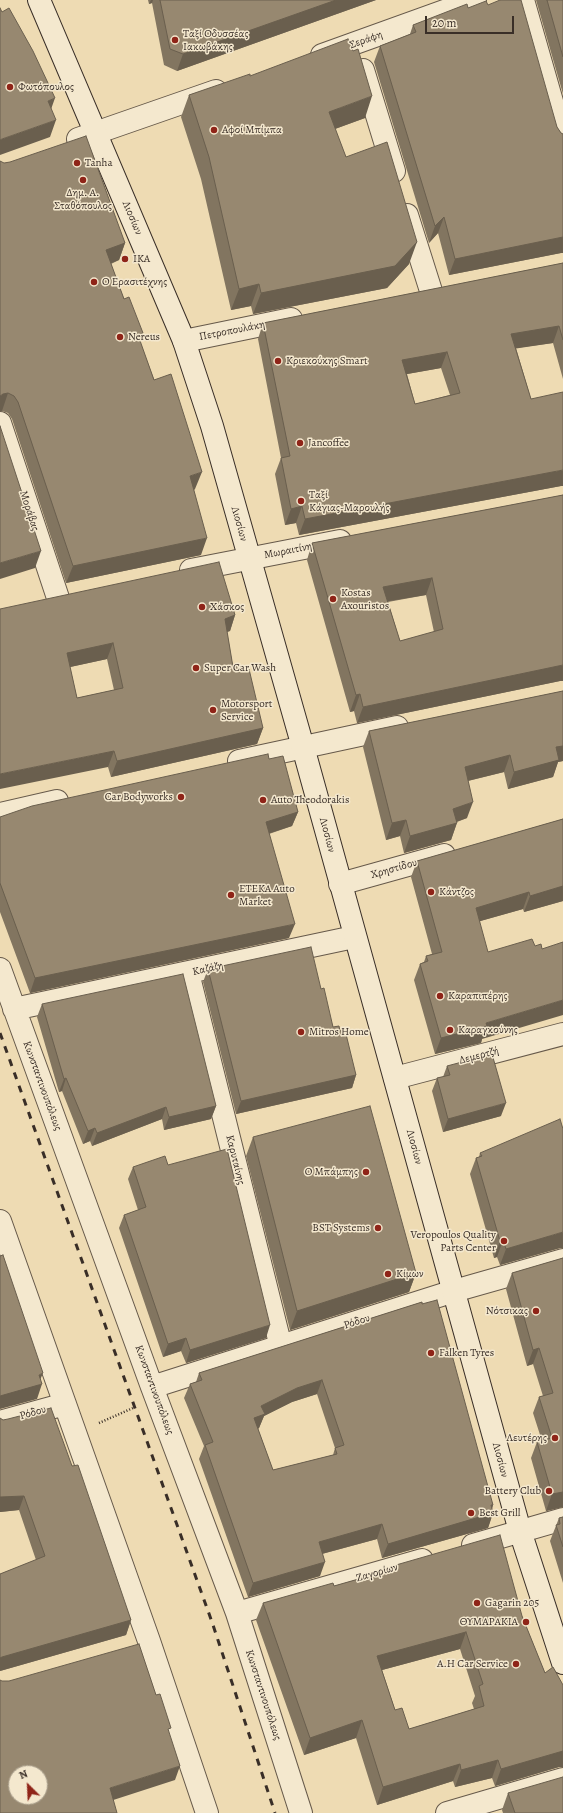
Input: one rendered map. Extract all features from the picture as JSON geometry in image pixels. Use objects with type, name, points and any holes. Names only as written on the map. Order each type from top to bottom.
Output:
[{"type":"street","name":"Λιοσίων","points":[[39,0],[97,132],[184,341],[212,426],[248,558],[303,747],[354,937],[395,1078],[520,1531],[563,1664]]},
{"type":"street","name":"Σεράφη","points":[[303,62],[475,0]]},
{"type":"street","points":[[523,0],[563,140]]},
{"type":"street","points":[[355,44],[431,291]]},
{"type":"street","points":[[60,146],[237,84]]},
{"type":"street","points":[[408,296],[454,286]]},
{"type":"street","name":"Πετροπουλάκη","points":[[184,341],[307,316]]},
{"type":"street","name":"Μοράβας","points":[[0,423],[58,598]]},
{"type":"street","name":"Μωραιτίνη","points":[[172,574],[362,536]]},
{"type":"street","points":[[36,603],[81,593]]},
{"type":"street","points":[[218,766],[419,723]]},
{"type":"street","points":[[0,814],[78,797]]},
{"type":"street","name":"Χρηστίδου","points":[[340,884],[463,849]]},
{"type":"street","name":"Καζάζη","points":[[14,1009],[354,937]]},
{"type":"street","name":"Κωνσταντινουπόλεως","points":[[0,969],[152,1387],[237,1613],[302,1813]]},
{"type":"street","name":"Καρυταίνης","points":[[188,973],[281,1347]]},
{"type":"street","name":"Δεμερτζή","points":[[395,1078],[563,1034]]},
{"type":"street","points":[[0,1221],[149,1641],[207,1813]]},
{"type":"street","name":"Ρόδου","points":[[152,1387],[454,1291],[563,1260]]},
{"type":"street","name":"Ρόδου","points":[[0,1422],[65,1404]]},
{"type":"street","name":"Ζαγορίων","points":[[237,1613],[563,1519]]},
{"type":"street","points":[[127,1648],[149,1641]]},
{"type":"street","points":[[447,1813],[563,1779]]},
{"type":"path","points":[[76,1433],[135,1407]]},
{"type":"building","points":[[160,0],[336,0],[183,54],[170,49]]},
{"type":"building","points":[[500,0],[521,0],[557,127],[563,134],[563,237],[455,259],[444,217],[435,226],[380,46],[416,32],[413,25],[467,4],[468,8],[486,1],[488,5]]},
{"type":"building","points":[[547,0],[563,0],[563,57]]},
{"type":"building","points":[[0,8],[2,12],[9,8],[33,51],[55,98],[48,101],[56,120],[0,140]]},
{"type":"building","points":[[348,39],[353,51],[358,49],[372,96],[329,112],[346,157],[387,142],[417,242],[395,266],[261,293],[259,284],[239,289],[209,157],[189,95],[250,74],[250,76]]},
{"type":"building","points":[[86,136],[125,243],[106,250],[124,299],[129,297],[143,333],[138,335],[154,380],[171,374],[202,472],[190,476],[207,538],[73,566],[18,402],[14,396],[8,393],[0,396],[0,161],[4,163],[10,162]]},
{"type":"building","points":[[563,263],[563,340],[559,326],[511,334],[531,399],[563,392],[563,470],[305,519],[302,506],[291,509],[281,458],[290,456],[263,323]],"holes":[[[447,352],[460,393],[415,404],[402,360]]]},
{"type":"building","points":[[0,426],[41,551],[0,563]]},
{"type":"building","points":[[563,495],[563,665],[363,707],[360,694],[356,695],[312,543]],"holes":[[[432,578],[443,629],[400,641],[383,587]]]},
{"type":"building","points":[[219,562],[235,615],[225,619],[233,667],[240,665],[241,670],[249,669],[263,728],[117,761],[114,751],[0,774],[0,609]],"holes":[[[113,643],[123,688],[77,698],[67,653]]]},
{"type":"building","points":[[563,691],[563,746],[556,747],[559,760],[514,772],[510,755],[465,767],[473,802],[453,809],[457,823],[410,836],[406,820],[392,823],[369,731]]},
{"type":"building","points":[[268,754],[269,759],[283,756],[298,812],[266,822],[295,924],[35,978],[0,883],[0,817],[32,806]]},
{"type":"building","points":[[563,819],[563,886],[530,896],[529,892],[476,908],[488,952],[532,939],[535,946],[541,944],[542,949],[563,942],[563,1000],[486,1023],[487,1026],[441,1038],[420,964],[428,961],[426,956],[442,952],[417,861]]},
{"type":"building","points":[[311,947],[321,989],[324,988],[333,1027],[339,1026],[340,1031],[345,1030],[356,1075],[241,1101],[208,969]]},
{"type":"building","points":[[183,974],[216,1106],[169,1117],[166,1107],[97,1133],[95,1128],[88,1131],[66,1078],[64,1079],[42,1004]]},
{"type":"building","points":[[492,1054],[506,1103],[448,1119],[437,1078],[450,1075],[447,1066]]},
{"type":"building","points":[[370,1106],[416,1273],[297,1311],[253,1137]]},
{"type":"building","points":[[560,1119],[563,1129],[563,1232],[506,1249],[503,1240],[500,1241],[476,1158],[482,1156],[480,1153]]},
{"type":"building","points":[[227,1149],[270,1325],[190,1350],[186,1338],[168,1344],[124,1215],[146,1207],[133,1167],[165,1156],[168,1165]]},
{"type":"building","points":[[3,1255],[43,1373],[39,1375],[42,1384],[0,1396],[0,1256]]},
{"type":"building","points":[[563,1258],[563,1492],[552,1494],[537,1442],[552,1438],[539,1397],[553,1393],[539,1348],[533,1350],[512,1273]]},
{"type":"building","points":[[437,1300],[493,1505],[491,1505],[493,1513],[388,1544],[382,1524],[319,1542],[325,1562],[253,1583],[205,1445],[213,1442],[190,1384],[202,1380],[199,1373],[422,1302],[422,1304]],"holes":[[[322,1380],[344,1445],[335,1448],[337,1454],[273,1470],[254,1418],[265,1414],[261,1406],[297,1388]]]},
{"type":"building","points":[[51,1408],[72,1466],[78,1465],[131,1620],[0,1658],[0,1574],[45,1556],[24,1496],[0,1497],[0,1418],[3,1420]]},
{"type":"building","points":[[563,1517],[563,1547],[556,1525],[560,1524],[559,1518]]},
{"type":"building","points":[[500,1535],[522,1616],[545,1673],[553,1667],[563,1685],[563,1751],[501,1769],[498,1760],[461,1770],[460,1764],[383,1787],[362,1720],[310,1738],[263,1603],[333,1583],[334,1586],[397,1568],[396,1565]],"holes":[[[466,1632],[483,1684],[479,1686],[484,1706],[409,1729],[402,1708],[395,1710],[377,1656]]]},
{"type":"building","points":[[139,1644],[156,1695],[160,1694],[171,1728],[168,1729],[180,1766],[110,1788],[117,1813],[0,1813],[0,1680],[9,1681]]},
{"type":"building","points":[[563,1777],[563,1813],[515,1813],[508,1793]]},
{"type":"railway","points":[[0,1033],[212,1622],[275,1813]]},
{"type":"place","name":"Ταξί Οδυσσέας Ιακωβάκης","points":[[175,40]]},
{"type":"place","name":"Φωτόπουλος","points":[[10,87]]},
{"type":"place","name":"Αφοί Μπίμπα","points":[[214,130]]},
{"type":"place","name":"Tanha","points":[[77,163]]},
{"type":"place","name":"Δημ. Α. Σταθόπουλος","points":[[83,180]]},
{"type":"place","name":"ΙΚΑ","points":[[125,259]]},
{"type":"place","name":"Ο Ερασιτέχνης","points":[[94,282]]},
{"type":"place","name":"Nereus","points":[[120,337]]},
{"type":"place","name":"Κριεκούκης Smart","points":[[278,361]]},
{"type":"place","name":"Jancoffee","points":[[300,443]]},
{"type":"place","name":"Ταξί Κάγιας-Μαρουλής","points":[[301,501]]},
{"type":"place","name":"Kostas Axouristos","points":[[333,599]]},
{"type":"place","name":"Χάσκος","points":[[202,607]]},
{"type":"place","name":"Super Car Wash","points":[[196,668]]},
{"type":"place","name":"Motorsport Service","points":[[213,710]]},
{"type":"place","name":"Car Bodyworks","points":[[181,797]]},
{"type":"place","name":"Auto Theodorakis","points":[[263,800]]},
{"type":"place","name":"Κάντζος","points":[[431,892]]},
{"type":"place","name":"ETEKA Auto Market","points":[[231,895]]},
{"type":"place","name":"Καραπιπέρης","points":[[440,996]]},
{"type":"place","name":"Καραγκούνης","points":[[450,1030]]},
{"type":"place","name":"Mitros Home","points":[[301,1032]]},
{"type":"place","name":"Ο Μπάμπης","points":[[366,1172]]},
{"type":"place","name":"BST Systems","points":[[378,1228]]},
{"type":"place","name":"Veropoulos Quality Parts Center","points":[[504,1241]]},
{"type":"place","name":"Κίμων","points":[[388,1274]]},
{"type":"place","name":"Νότσικας","points":[[536,1311]]},
{"type":"place","name":"Falken Tyres","points":[[431,1353]]},
{"type":"place","name":"Λευτέρης","points":[[555,1438]]},
{"type":"place","name":"Battery Club","points":[[549,1491]]},
{"type":"place","name":"Best Grill","points":[[471,1513]]},
{"type":"place","name":"Gagarin 205","points":[[477,1603]]},
{"type":"place","name":"ΘΥΜΑΡΑΚΙΑ","points":[[526,1622]]},
{"type":"place","name":"A.H Car Service","points":[[516,1664]]}]
